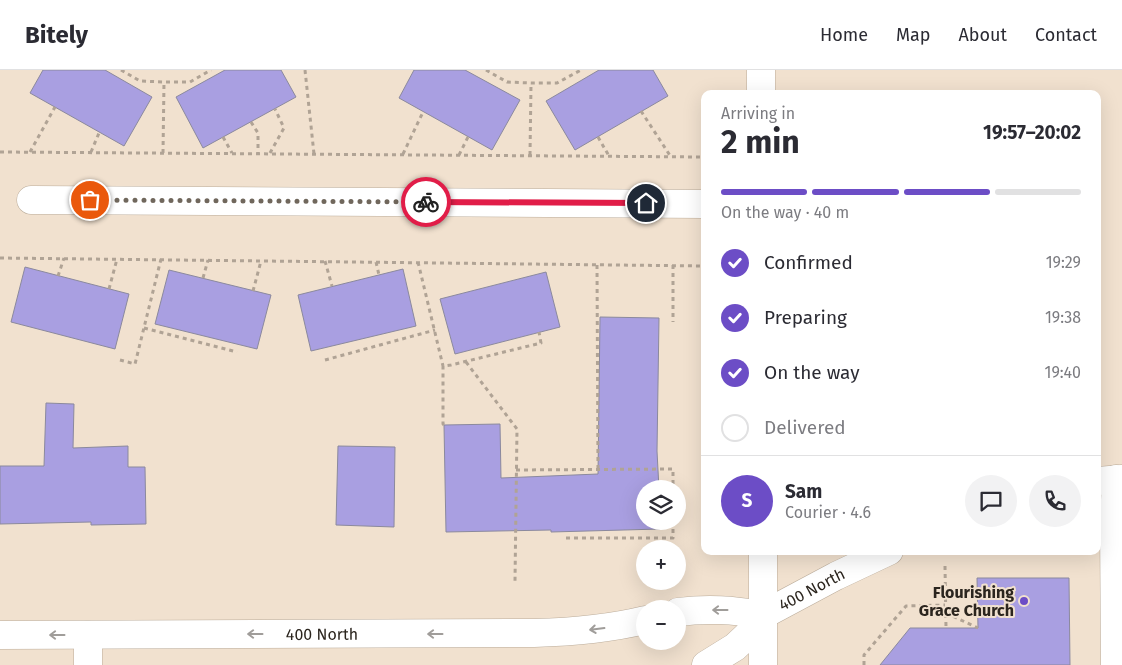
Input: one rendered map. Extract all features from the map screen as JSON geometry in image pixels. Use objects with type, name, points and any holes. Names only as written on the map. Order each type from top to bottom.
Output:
[{"type":"main road","points":[[761,70],[761,90]]},
{"type":"main road","points":[[30,200],[701,204]]},
{"type":"main road","points":[[1108,479],[1114,521],[1115,665]]},
{"type":"main road","points":[[763,555],[763,665]]},
{"type":"main road","name":"400 North","points":[[706,665],[735,647],[751,632],[763,615],[836,576],[881,555]]},
{"type":"main road","name":"400 North","points":[[686,611],[730,610],[763,615]]},
{"type":"main road","name":"400 North","points":[[0,636],[534,633],[588,630],[636,622]]},
{"type":"main road","points":[[88,635],[88,665]]},
{"type":"path","points":[[121,70],[140,81],[164,82],[190,82],[211,70]]},
{"type":"path","points":[[305,70],[314,154]]},
{"type":"path","points":[[486,70],[507,82],[531,83],[557,83],[581,70]]},
{"type":"path","points":[[163,152],[164,82]]},
{"type":"path","points":[[530,155],[531,83]]},
{"type":"path","points":[[30,152],[55,107]]},
{"type":"path","points":[[270,153],[284,128],[275,109]]},
{"type":"path","points":[[641,111],[671,157]]},
{"type":"path","points":[[402,154],[423,112]]},
{"type":"path","points":[[251,122],[258,133],[258,153]]},
{"type":"path","points":[[91,152],[99,133]]},
{"type":"path","points":[[223,137],[232,153]]},
{"type":"path","points":[[459,155],[468,137]]},
{"type":"path","points":[[598,137],[609,156]]},
{"type":"path","points":[[0,152],[701,157]]},
{"type":"path","points":[[0,258],[701,266]]},
{"type":"path","points":[[58,276],[64,258]]},
{"type":"path","points":[[109,289],[117,259]]},
{"type":"path","points":[[120,360],[134,364],[161,259]]},
{"type":"path","points":[[203,278],[208,260]]},
{"type":"path","points":[[253,291],[261,260]]},
{"type":"path","points":[[325,261],[332,286]]},
{"type":"path","points":[[376,262],[379,275]]},
{"type":"path","points":[[418,262],[443,366],[444,425]]},
{"type":"path","points":[[597,265],[598,469]]},
{"type":"path","points":[[673,265],[673,322]]},
{"type":"path","points":[[144,328],[237,352]]},
{"type":"path","points":[[325,360],[435,330]]},
{"type":"path","points":[[443,366],[541,343],[539,332]]},
{"type":"path","points":[[466,362],[517,429],[515,581]]},
{"type":"path","points":[[516,470],[673,469],[673,480]]},
{"type":"path","points":[[566,538],[673,538],[673,530]]},
{"type":"path","points":[[945,566],[946,628]]},
{"type":"path","points":[[864,665],[864,656],[906,606],[945,605]]},
{"type":"path","points":[[946,613],[978,628]]},
{"type":"building","points":[[43,70],[105,70],[152,97],[124,146],[30,93]]},
{"type":"building","points":[[225,70],[281,70],[296,97],[203,148],[176,97]]},
{"type":"building","points":[[414,70],[465,70],[520,100],[492,150],[399,98]]},
{"type":"building","points":[[599,70],[653,70],[668,96],[575,150],[546,101]]},
{"type":"building","points":[[25,267],[129,294],[115,349],[11,322]]},
{"type":"building","points":[[403,269],[416,326],[311,351],[298,295]]},
{"type":"building","points":[[169,270],[271,295],[257,349],[155,324]]},
{"type":"building","points":[[546,272],[560,327],[455,354],[440,299]]},
{"type":"building","points":[[600,317],[659,318],[657,451],[659,480],[636,480],[636,530],[446,532],[444,425],[500,424],[501,478],[598,474]]},
{"type":"building","points":[[46,403],[74,404],[73,448],[128,446],[128,467],[145,467],[146,524],[91,525],[91,522],[0,524],[0,466],[44,466]]},
{"type":"building","points":[[338,446],[395,447],[394,527],[336,525]]},
{"type":"building","name":"Flourishing Grace Church","points":[[977,578],[1069,578],[1070,665],[880,665],[910,628],[978,628]]},
{"type":"way so far","points":[[90,200],[426,202]]},
{"type":"place","name":"Flourishing Grace Church","points":[[1024,601]]},
{"type":"route","points":[[426,202],[646,203]]}]
